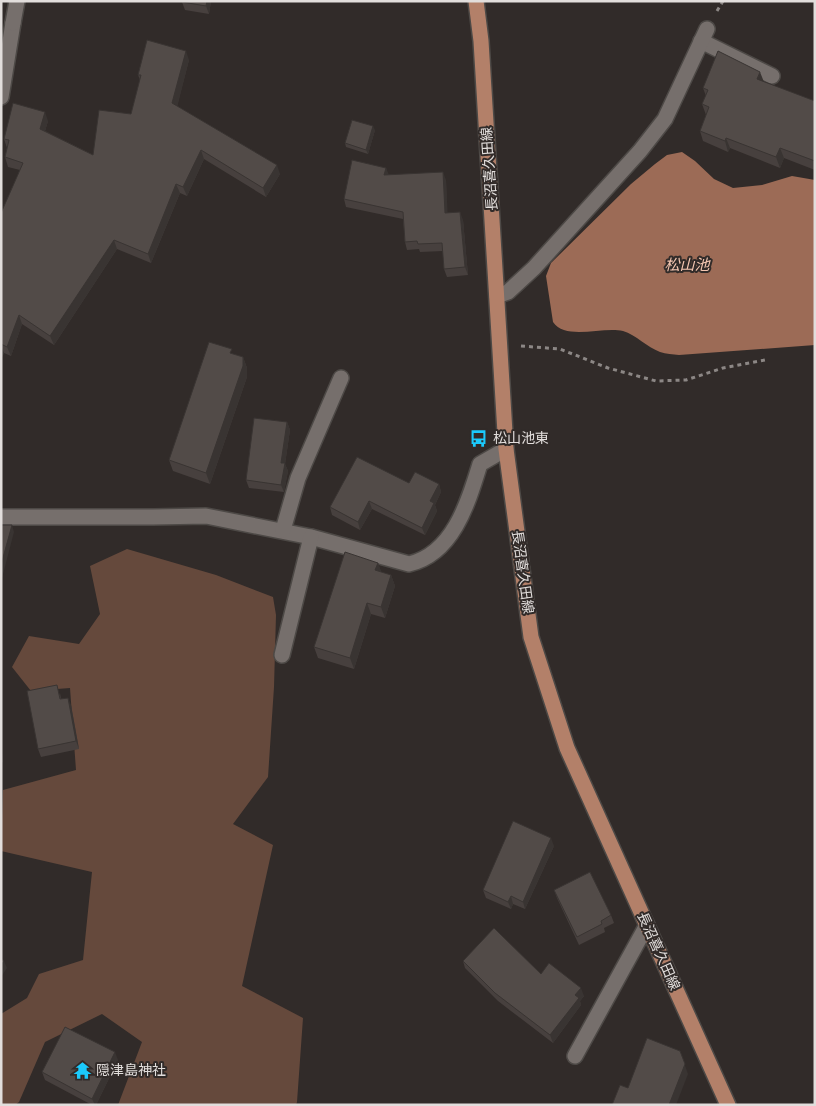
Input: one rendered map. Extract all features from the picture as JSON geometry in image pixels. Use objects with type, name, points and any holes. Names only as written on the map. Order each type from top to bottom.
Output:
[{"type":"main road","name":"長沼喜久田線","points":[[476,1],[481,41],[506,449],[531,636],[567,748],[728,1105]]},
{"type":"street","points":[[1,97],[6,38],[13,23],[17,1]]},
{"type":"street","points":[[497,296],[508,292],[534,268],[645,145],[665,119],[704,35],[772,76]]},
{"type":"street","points":[[283,530],[298,478],[341,378]]},
{"type":"street","points":[[1,517],[206,516],[283,530],[409,564],[421,562],[435,553],[447,539],[466,509],[480,464],[506,449]]},
{"type":"street","points":[[282,655],[311,537]]},
{"type":"street","points":[[575,1056],[647,926]]},
{"type":"path","points":[[501,348],[521,346],[560,349],[608,368],[656,381],[686,380],[723,368],[765,360]]},
{"type":"shaded area","points":[[127,549],[216,575],[273,597],[276,615],[274,687],[268,777],[233,824],[273,845],[242,986],[303,1018],[296,1105],[118,1105],[142,1042],[102,1014],[45,1042],[19,1102],[15,1105],[1,1105],[1,1014],[27,998],[39,974],[83,960],[92,872],[1,851],[3,790],[76,770],[70,688],[31,691],[12,667],[29,636],[79,644],[100,614],[90,566]]},
{"type":"water","name":"松山池","points":[[682,152],[695,161],[714,179],[733,188],[762,185],[792,176],[815,180],[815,345],[679,355],[667,354],[623,331],[567,331],[559,328],[553,322],[546,276],[551,263],[631,184],[667,155]]},
{"type":"building","points":[[182,1],[207,1],[206,6]]},
{"type":"building","points":[[147,40],[186,51],[172,103],[277,165],[263,188],[201,150],[183,187],[176,184],[148,254],[114,240],[50,336],[19,315],[7,347],[1,344],[1,213],[23,163],[5,157],[9,140],[4,139],[13,103],[45,112],[40,129],[93,155],[99,110],[131,114],[141,75],[138,75]]},
{"type":"building","points":[[718,51],[760,72],[757,79],[815,101],[815,161],[780,148],[776,157],[726,138],[725,141],[700,131],[709,107],[702,104],[708,90],[703,88]]},
{"type":"building","points":[[352,120],[373,126],[366,150],[345,143]]},
{"type":"building","points":[[352,160],[386,168],[384,175],[443,172],[445,213],[460,212],[465,267],[444,269],[442,243],[418,244],[417,241],[405,242],[403,212],[344,199]]},
{"type":"building","points":[[209,342],[232,349],[230,353],[243,357],[243,366],[206,473],[169,460]]},
{"type":"building","points":[[254,418],[287,422],[281,463],[285,463],[281,485],[246,480]]},
{"type":"building","points":[[357,457],[409,483],[415,472],[439,484],[430,501],[434,503],[422,528],[369,501],[358,522],[330,507]]},
{"type":"building","points":[[1,525],[12,525],[1,565]]},
{"type":"building","points":[[345,552],[378,563],[375,570],[391,575],[381,607],[367,603],[350,658],[314,647]]},
{"type":"building","points":[[57,685],[60,699],[68,698],[76,741],[38,749],[27,691]]},
{"type":"building","points":[[513,821],[551,838],[523,902],[511,896],[508,902],[483,890]]},
{"type":"building","points":[[590,872],[611,915],[601,921],[602,924],[577,937],[554,890]]},
{"type":"building","points":[[494,928],[541,974],[549,963],[581,988],[575,995],[579,998],[550,1035],[495,993],[463,961]]},
{"type":"building","name":"隠津島神社","points":[[65,1027],[115,1052],[92,1099],[42,1072]]},
{"type":"building","points":[[647,1038],[680,1051],[685,1064],[669,1105],[612,1105],[620,1085],[628,1088]]},
{"type":"place","name":"松山池東","points":[[479,438]]},
{"type":"place","name":"隠津島神社","points":[[82,1070]]}]
